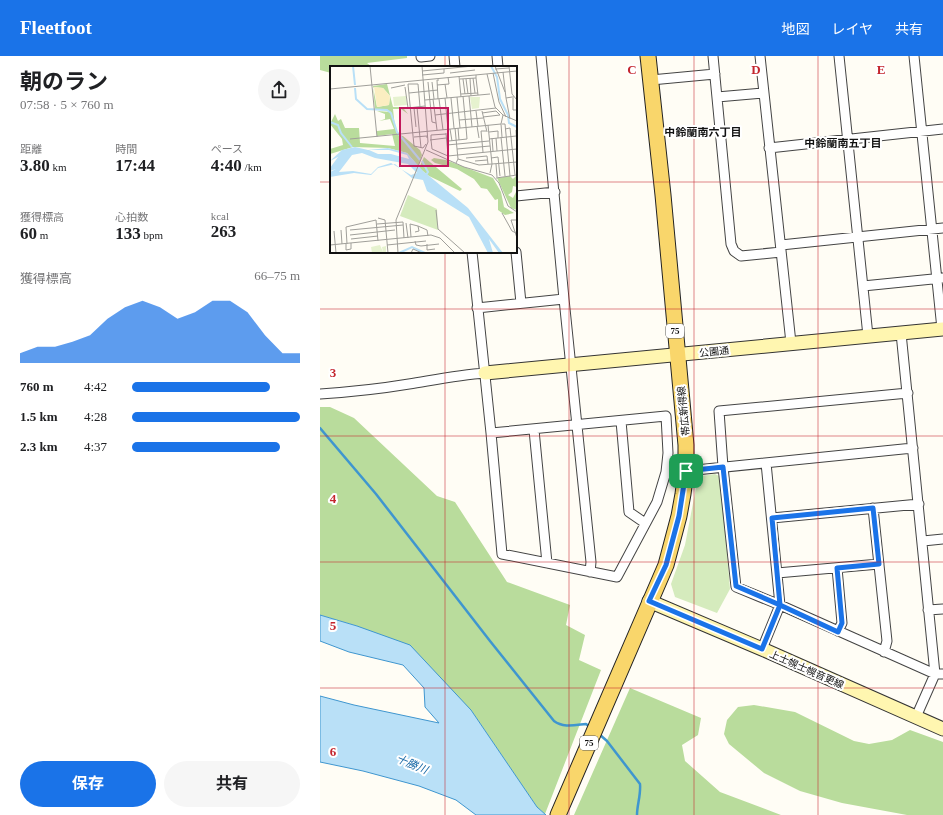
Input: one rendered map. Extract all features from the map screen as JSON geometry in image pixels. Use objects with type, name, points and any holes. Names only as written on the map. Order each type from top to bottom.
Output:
[{"type":"main road","name":"帯広新得線","points":[[558,815],[649,601],[666,565],[679,516],[686,471],[686,445],[663,195],[648,56]]},
{"type":"street","points":[[421,56],[430,56]]},
{"type":"street","points":[[454,56],[455,66]]},
{"type":"street","points":[[497,56],[498,66]]},
{"type":"street","points":[[541,56],[591,562],[590,572]]},
{"type":"street","points":[[713,56],[731,244],[734,251],[741,256],[858,237],[943,228]]},
{"type":"street","points":[[760,56],[791,343]]},
{"type":"street","points":[[839,56],[868,336]]},
{"type":"street","points":[[914,56],[932,229],[940,278],[942,329]]},
{"type":"street","points":[[651,80],[715,74]]},
{"type":"street","points":[[717,97],[763,93]]},
{"type":"street","points":[[769,148],[943,129]]},
{"type":"street","points":[[517,196],[555,192]]},
{"type":"street","points":[[472,253],[502,554],[617,577],[657,502],[666,472],[668,453],[666,416],[578,426],[491,433]]},
{"type":"street","points":[[516,253],[521,303]]},
{"type":"street","points":[[863,286],[940,278]]},
{"type":"street","points":[[478,308],[564,299]]},
{"type":"street","name":"公園通","points":[[484,372],[572,365],[942,329]]},
{"type":"street","points":[[902,333],[923,541],[928,610],[939,674],[916,717]]},
{"type":"street","points":[[320,394],[357,391],[484,372]]},
{"type":"street","points":[[908,393],[719,411],[723,467],[736,586],[884,652],[939,674]]},
{"type":"street","points":[[621,421],[629,512],[645,524]]},
{"type":"street","points":[[534,430],[547,563]]},
{"type":"street","points":[[686,471],[913,448]]},
{"type":"street","points":[[762,649],[780,605],[766,463]]},
{"type":"street","points":[[772,518],[919,504]]},
{"type":"street","points":[[873,508],[887,641],[884,652]]},
{"type":"street","points":[[923,541],[943,539]]},
{"type":"street","points":[[777,573],[879,564]]},
{"type":"street","points":[[837,568],[842,623],[838,632]]},
{"type":"street","name":"上士幌士幌音更線","points":[[649,601],[943,729]]},
{"type":"street","points":[[928,610],[943,609]]},
{"type":"green space","points":[[320,56],[407,56],[407,58],[367,63],[371,66],[330,66],[330,73],[320,70]]},
{"type":"green space","points":[[320,407],[330,407],[354,418],[437,496],[455,502],[507,582],[570,605],[566,625],[585,635],[579,660],[601,670],[545,814],[537,807],[471,710],[357,626],[320,615]]},
{"type":"green space","points":[[715,474],[721,477],[730,589],[717,613],[675,597],[671,584],[685,545],[698,477]]},
{"type":"green space","points":[[630,688],[701,718],[698,735],[682,745],[685,761],[720,792],[781,815],[574,815]]},
{"type":"green space","points":[[754,705],[795,712],[854,741],[869,744],[892,740],[910,730],[943,742],[943,815],[907,815],[842,803],[800,791],[764,773],[729,744],[724,734],[727,720],[738,707]]},
{"type":"water","name":"十勝川","points":[[320,615],[357,626],[410,645],[471,710],[537,807],[546,815],[476,815],[456,800],[419,786],[363,771],[320,762],[320,696],[354,705],[439,723],[425,707],[424,688],[403,665],[349,652],[320,641]]},
{"type":"waterway","points":[[320,428],[376,494],[554,721],[561,725],[586,724],[590,727]]},
{"type":"waterway","points":[[599,734],[607,741],[640,784],[637,815]]},
{"type":"district","name":"中鈴蘭南六丁目","points":[[703,132]]},
{"type":"district","name":"中鈴蘭南五丁目","points":[[843,143]]},
{"type":"route","points":[[686,471],[679,516],[666,565],[649,601],[762,649],[780,605],[838,632],[842,623],[837,568],[879,564],[873,508],[772,518],[780,605],[736,586],[723,467],[686,471]]}]
